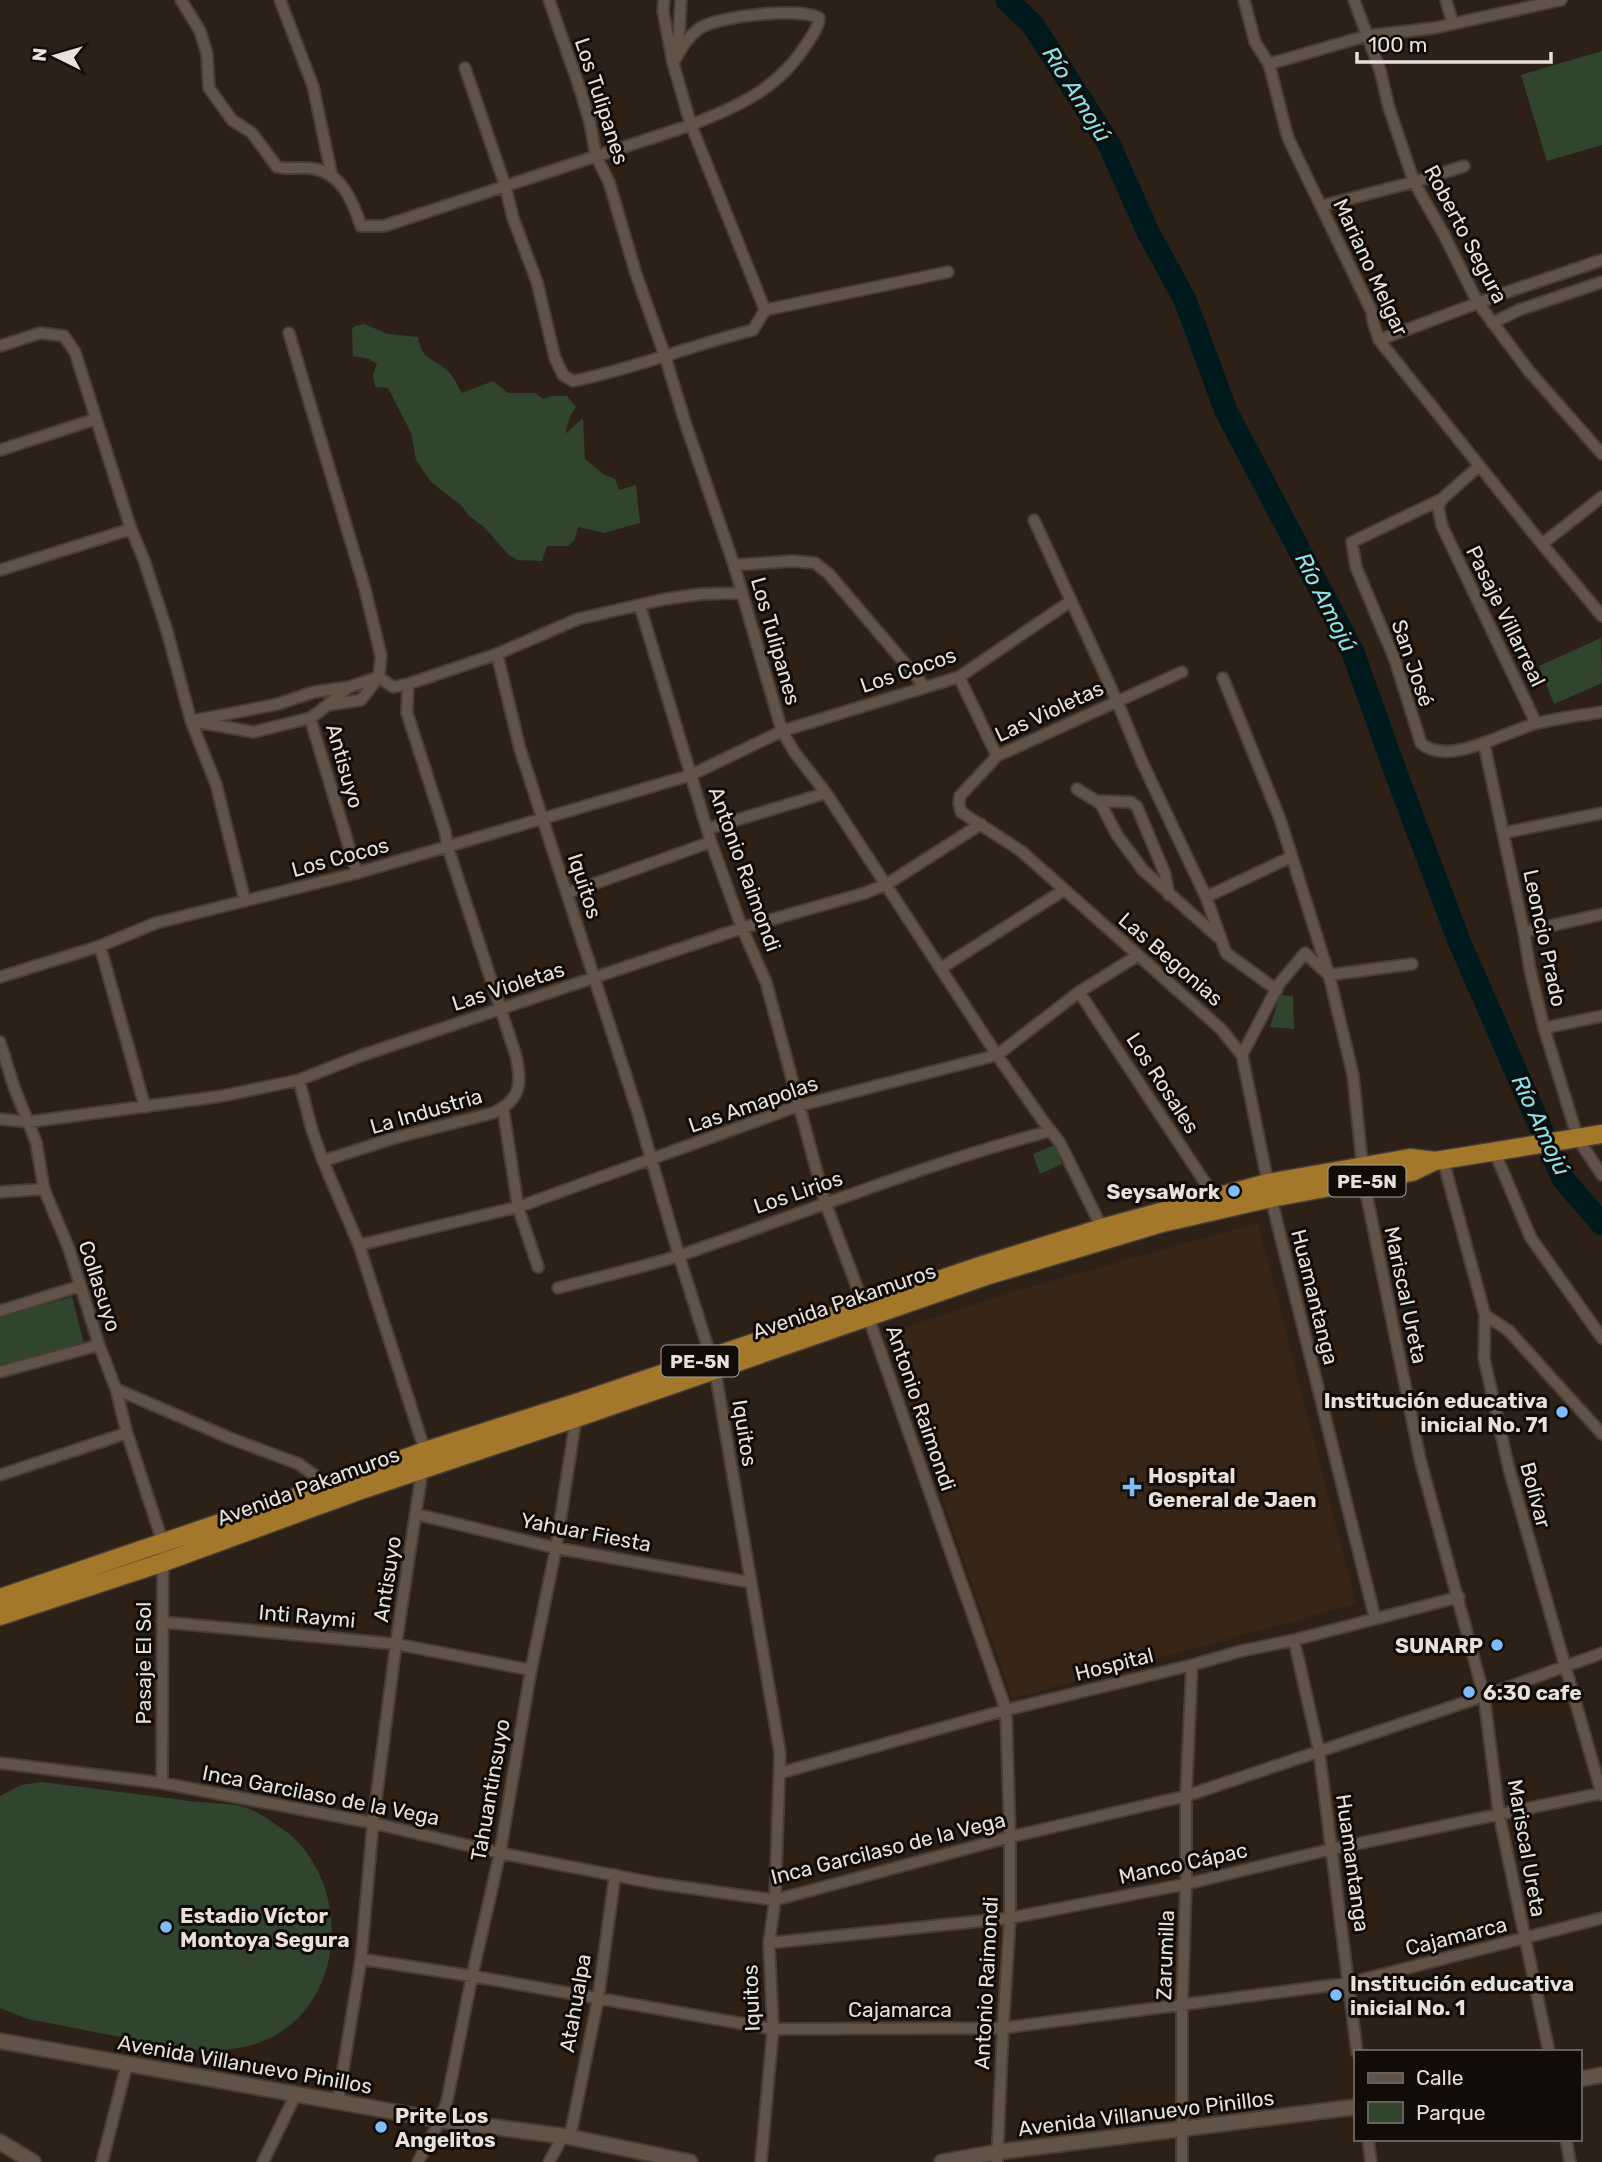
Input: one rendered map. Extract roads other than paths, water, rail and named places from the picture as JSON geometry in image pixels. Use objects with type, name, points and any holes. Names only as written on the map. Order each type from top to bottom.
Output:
[{"type":"highway","name":"PE-5N","points":[[1571,1140],[1602,1135]]},
{"type":"highway","name":"Avenida Pakamuros","points":[[0,1616],[164,1562],[424,1460],[713,1364],[1102,1228],[1214,1196],[1363,1174],[1410,1158],[1439,1161],[1571,1140]]},
{"type":"highway","name":"Avenida Pakamuros","points":[[866,1310],[1206,1212],[1269,1190]]},
{"type":"highway","name":"Avenida Pakamuros","points":[[0,1598],[329,1486],[576,1418],[713,1364]]},
{"type":"street","points":[[181,0],[200,31],[207,54],[209,88],[232,120],[252,133],[277,167],[316,169],[338,180],[355,207],[361,226],[384,226],[691,125],[731,109],[769,87],[795,63],[819,25],[819,18],[814,15],[785,13],[738,17],[702,26],[687,39],[673,63]]},
{"type":"street","points":[[280,0],[313,86],[332,177]]},
{"type":"street","name":"Los Tulipanes","points":[[549,0],[581,92],[596,156],[609,183],[636,274],[734,565],[782,731],[795,754],[827,793],[997,1055],[1060,1143],[1102,1228]]},
{"type":"street","points":[[664,0],[663,11],[673,63],[691,125],[765,310]]},
{"type":"street","points":[[673,63],[679,33],[681,0]]},
{"type":"street","name":"Mariano Melgar","points":[[1244,0],[1255,42],[1269,64],[1288,138],[1372,312],[1379,340],[1602,616]]},
{"type":"street","name":"Roberto Segura","points":[[1354,0],[1380,69],[1389,108],[1414,182],[1478,303],[1529,371],[1602,454]]},
{"type":"street","points":[[1446,0],[1453,24]]},
{"type":"street","points":[[1269,64],[1366,36],[1453,24],[1561,0]]},
{"type":"street","points":[[465,68],[505,185],[513,218],[537,282],[555,358],[563,375],[573,381],[753,330],[765,310],[948,272]]},
{"type":"street","points":[[1321,206],[1464,166]]},
{"type":"street","points":[[1379,340],[1602,260]]},
{"type":"street","points":[[1492,323],[1519,310],[1602,282]]},
{"type":"street","points":[[0,345],[40,333],[64,336],[75,352],[131,529],[167,631],[191,721],[216,784],[245,901]]},
{"type":"street","points":[[289,333],[375,626],[381,656],[379,677],[360,700],[328,705]]},
{"type":"street","points":[[0,450],[96,419]]},
{"type":"street","points":[[1442,499],[1479,466]]},
{"type":"street","points":[[1542,544],[1602,497]]},
{"type":"street","name":"Pasaje Villarreal","points":[[1442,499],[1438,507],[1442,526],[1536,723]]},
{"type":"street","name":"San José","points":[[1442,499],[1352,542],[1356,567],[1395,660],[1421,744],[1428,750],[1449,752],[1484,743]]},
{"type":"street","points":[[1034,520],[1142,762],[1206,897],[1226,953],[1278,990]]},
{"type":"street","points":[[0,570],[131,529]]},
{"type":"street","points":[[734,565],[793,561],[815,564],[829,574],[925,687]]},
{"type":"street","points":[[379,677],[393,687],[408,684],[497,654],[578,619],[665,599],[701,594],[742,593]]},
{"type":"street","name":"Los Cocos","points":[[0,977],[100,946],[156,923],[448,848],[691,775],[782,731],[959,677],[1071,601]]},
{"type":"street","name":"Antonio Raimondi","points":[[640,606],[711,842],[742,928],[766,982],[825,1202],[866,1310],[1006,1710],[1010,1917],[998,2157]]},
{"type":"street","name":"Iquitos","points":[[497,654],[542,819],[652,1159],[713,1364],[780,1753],[775,1900],[768,1943],[773,2029],[761,2162]]},
{"type":"street","name":"Las Violetas","points":[[961,812],[960,796],[997,756],[1182,672]]},
{"type":"street","points":[[191,721],[278,704],[314,692],[349,687],[379,677]]},
{"type":"street","points":[[959,677],[997,756]]},
{"type":"street","name":"Mariscal Ureta","points":[[1223,678],[1280,819],[1329,975],[1353,1075],[1363,1174],[1420,1459],[1484,1696],[1499,1814],[1549,2050]]},
{"type":"street","points":[[408,684],[407,713],[501,1009]]},
{"type":"street","name":"Antisuyo","points":[[349,687],[310,718],[357,873]]},
{"type":"street","points":[[1484,743],[1536,723],[1602,712]]},
{"type":"street","points":[[191,721],[254,732],[310,718]]},
{"type":"street","name":"Leoncio Prado","points":[[1484,743],[1530,970],[1571,1140],[1602,1175]]},
{"type":"street","points":[[1077,789],[1105,809],[1117,835],[1143,870],[1220,939]]},
{"type":"street","points":[[707,829],[827,793]]},
{"type":"street","points":[[1097,801],[1131,802],[1137,807],[1161,862],[1169,895]]},
{"type":"street","name":"Las Begonias","points":[[961,812],[1021,851],[1221,1029],[1242,1055],[1269,1190]]},
{"type":"street","points":[[1503,833],[1602,813]]},
{"type":"street","name":"Las Violetas","points":[[0,1119],[28,1122],[145,1107],[222,1096],[299,1080],[360,1056],[742,928],[865,893],[887,884],[981,824]]},
{"type":"street","points":[[568,893],[711,842]]},
{"type":"street","points":[[1206,897],[1291,857]]},
{"type":"street","points":[[941,968],[1064,890]]},
{"type":"street","points":[[1524,932],[1602,914]]},
{"type":"street","points":[[100,946],[145,1107]]},
{"type":"street","points":[[1242,1055],[1279,984],[1305,953],[1329,975],[1412,964]]},
{"type":"street","name":"Las Amapolas","points":[[359,1245],[517,1207],[798,1106],[997,1055],[1079,992],[1137,956]]},
{"type":"street","name":"Los Rosales","points":[[1079,992],[1214,1196]]},
{"type":"street","name":"La Industria","points":[[323,1161],[503,1108],[516,1095],[520,1076],[501,1009]]},
{"type":"street","points":[[1544,1028],[1602,1016]]},
{"type":"street","name":"Collasuyo","points":[[0,1042],[36,1142],[44,1189],[69,1250],[116,1389],[127,1433],[163,1543]]},
{"type":"street","name":"Antisuyo","points":[[299,1080],[323,1161],[359,1245],[424,1460],[396,1644],[373,1823],[361,1959],[338,2101]]},
{"type":"street","points":[[503,1108],[517,1207],[538,1267]]},
{"type":"street","name":"Los Lirios","points":[[558,1288],[679,1256],[825,1202],[1050,1131]]},
{"type":"street","points":[[1501,1151],[1531,1238],[1602,1338]]},
{"type":"street","name":"Bolívar","points":[[1439,1161],[1485,1315],[1484,1358],[1509,1469],[1602,1794]]},
{"type":"street","points":[[0,1192],[44,1189]]},
{"type":"street","name":"Huamantanga","points":[[1269,1190],[1375,1618]]},
{"type":"street","points":[[0,1311],[80,1286]]},
{"type":"street","points":[[1485,1315],[1509,1331],[1602,1434]]},
{"type":"street","points":[[0,1372],[99,1345]]},
{"type":"street","points":[[116,1389],[232,1439],[299,1464],[329,1486]]},
{"type":"street","name":"Tahuantinsuyo","points":[[418,2162],[447,2101],[500,1853],[531,1670],[556,1548],[576,1418]]},
{"type":"street","points":[[0,1475],[127,1433]]},
{"type":"street","name":"Yahuar Fiesta","points":[[416,1514],[556,1548],[749,1582]]},
{"type":"street","name":"Pasaje El Sol","points":[[162,1783],[163,1543]]},
{"type":"street","name":"Hospital","points":[[780,1773],[1006,1710],[1459,1597]]},
{"type":"street","name":"Inti Raymi","points":[[162,1622],[396,1644],[531,1670]]},
{"type":"street","name":"Huamantanga","points":[[1294,1640],[1319,1751],[1357,2050]]},
{"type":"street","name":"Inca Garcilaso de la Vega","points":[[0,1763],[162,1783],[373,1823],[500,1853],[654,1883],[775,1900],[1010,1837],[1186,1796],[1484,1696],[1602,1653]]},
{"type":"street","name":"Zarumilla","points":[[1182,2162],[1186,1796],[1192,1665]]},
{"type":"street","name":"Manco Cápac","points":[[768,1943],[1010,1917],[1186,1884],[1332,1849],[1602,1794]]},
{"type":"street","name":"Atahualpa","points":[[549,2162],[566,2137],[598,1999],[615,1875]]},
{"type":"street","name":"Cajamarca","points":[[361,1959],[773,2029],[1003,2028],[1349,1983],[1602,1918]]},
{"type":"street","name":"Avenida Villanuevo Pinillos","points":[[0,2041],[295,2096],[566,2137],[691,2162]]},
{"type":"street","points":[[102,2162],[127,2064]]},
{"type":"street","points":[[1581,2079],[1602,2075]]},
{"type":"street","points":[[262,2162],[295,2096]]},
{"type":"street","name":"Avenida Villanuevo Pinillos","points":[[942,2162],[998,2157],[1354,2107]]},
{"type":"street","points":[[1368,2141],[1371,2162]]},
{"type":"street","points":[[1566,2141],[1570,2162]]},
{"type":"street","points":[[0,2142],[33,2162]]},
{"type":"waterway","name":"Río Amojú","points":[[1007,0],[1033,25],[1109,144],[1148,232],[1185,300],[1226,411],[1352,650],[1459,941],[1563,1179],[1602,1224]]},
{"type":"place","name":"SeysaWork","points":[[1234,1191]]},
{"type":"place","name":"Institución educativa inicial No. 71","points":[[1562,1412]]},
{"type":"place","name":"Hospital General de Jaen","points":[[1132,1487]]},
{"type":"place","name":"SUNARP","points":[[1497,1645]]},
{"type":"place","name":"6:30 cafe","points":[[1469,1692]]},
{"type":"place","name":"Estadio Víctor Montoya Segura","points":[[166,1927]]},
{"type":"place","name":"Institución educativa inicial No. 1","points":[[1336,1995]]},
{"type":"place","name":"Prite Los Angelitos","points":[[381,2127]]}]
